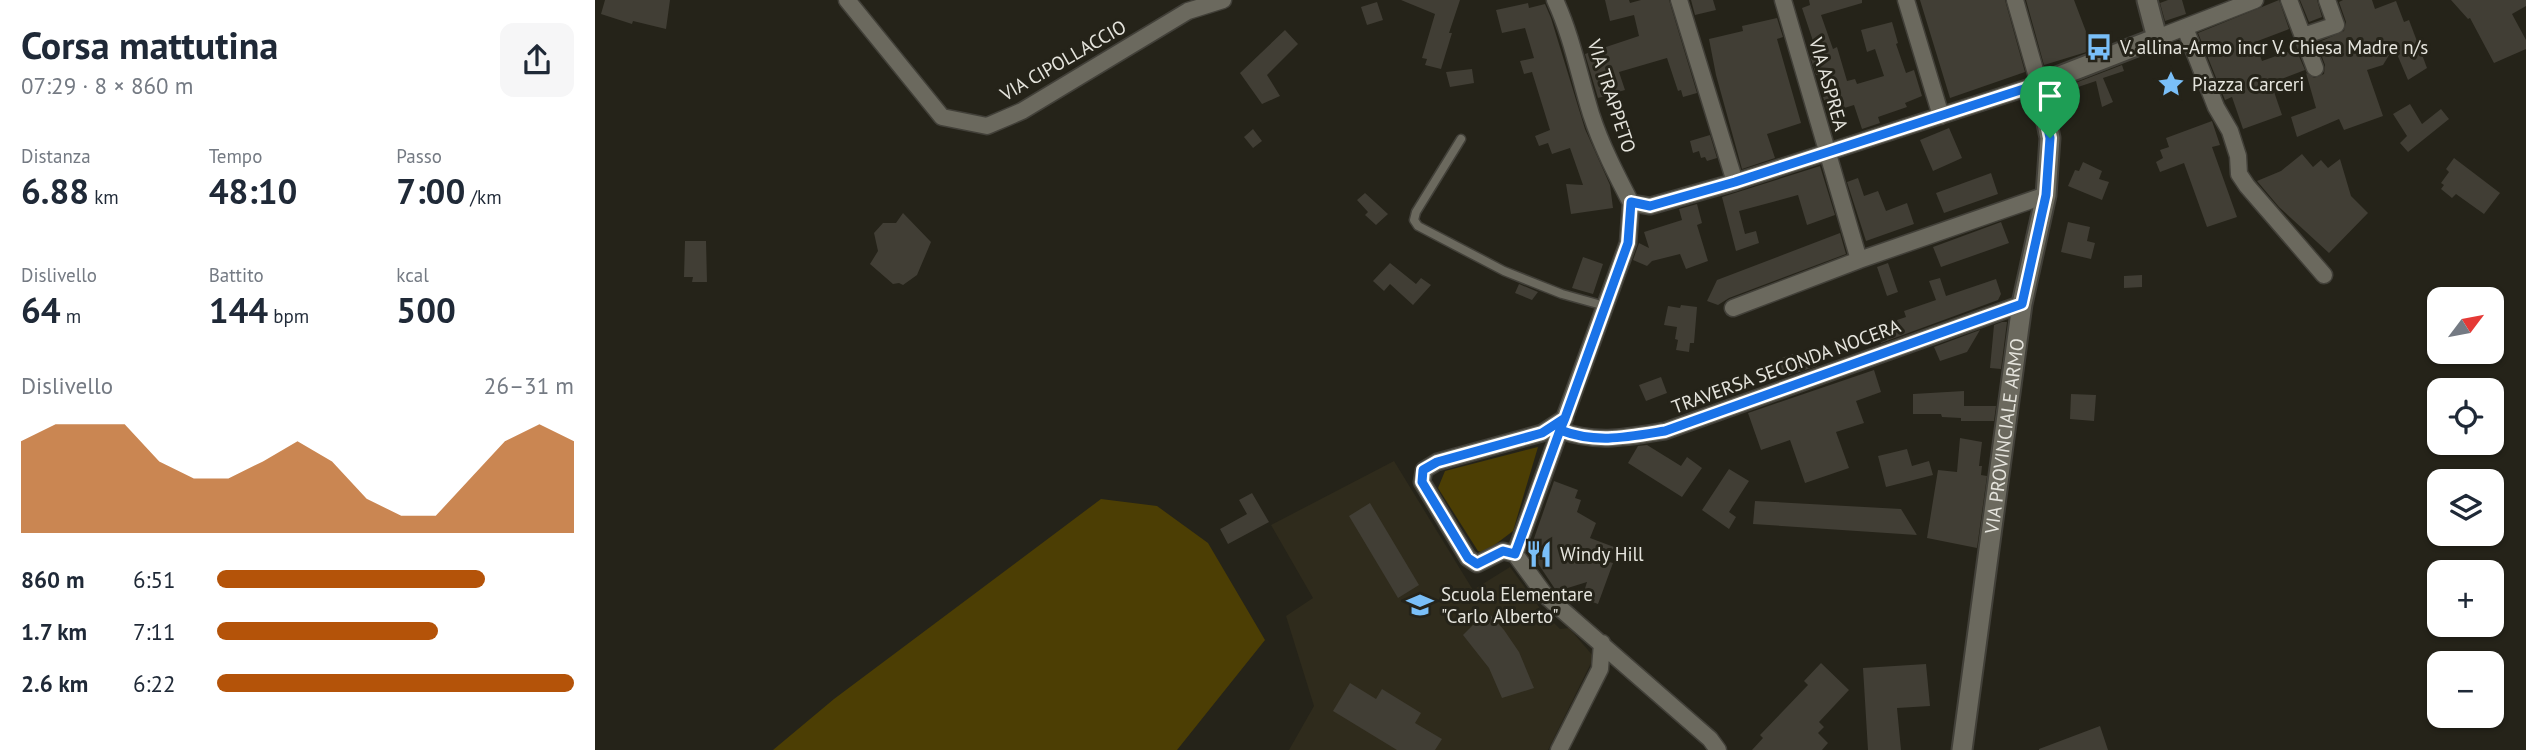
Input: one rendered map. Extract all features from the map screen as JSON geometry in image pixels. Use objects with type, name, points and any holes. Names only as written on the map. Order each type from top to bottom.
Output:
[{"type":"street","name":"VIA CIPOLLACCIO","points":[[847,0],[942,117],[987,126],[1022,111],[1188,11],[1223,0]]},
{"type":"street","name":"VIA TRAPPETO","points":[[1555,0],[1569,29],[1591,115],[1609,162],[1631,202]]},
{"type":"street","points":[[1679,0],[1735,182]]},
{"type":"street","name":"VIA ASPREA","points":[[1783,0],[1859,260]]},
{"type":"street","points":[[1906,0],[1941,116]]},
{"type":"street","points":[[2015,0],[2039,84]]},
{"type":"street","points":[[2147,0],[2157,38]]},
{"type":"street","points":[[1515,554],[1607,307],[1628,243],[1631,202],[1650,206],[1828,154],[2039,84],[2255,0]]},
{"type":"street","points":[[2289,0],[2315,68]]},
{"type":"street","points":[[2303,36],[2336,25],[2327,0]]},
{"type":"street","points":[[2185,28],[2216,107],[2230,131],[2238,156],[2239,174],[2324,275]]},
{"type":"street","name":"VIA PROVINCIALE ARMO","points":[[1962,750],[2022,304],[2046,195],[2050,138],[2039,84]]},
{"type":"street","points":[[1733,308],[1859,260],[2046,195]]},
{"type":"street","name":"TRAVERSA SECONDA NOCERA","points":[[1562,424],[1579,438],[1604,440],[1665,431],[2022,304]]},
{"type":"street","points":[[1562,424],[1542,433],[1437,462],[1423,470],[1422,482],[1468,558],[1477,564],[1503,551],[1515,554],[1545,595],[1710,739],[1718,750]]},
{"type":"street","points":[[1559,750],[1600,669],[1602,643]]},
{"type":"lane","points":[[1461,139],[1416,212],[1414,220],[1418,226],[1504,271],[1595,306],[1607,307]]},
{"type":"shaded area","points":[[1538,447],[1513,531],[1484,553],[1478,551],[1438,488],[1445,471]]},
{"type":"shaded area","name":"Scuola Elementare \"Carlo Alberto\"","points":[[1394,461],[1473,590],[1510,567],[1542,611],[1560,629],[1569,628],[1594,657],[1548,750],[1289,750],[1314,706],[1286,616],[1313,598],[1271,525]]},
{"type":"shaded area","points":[[1101,499],[1157,506],[1208,543],[1265,640],[1177,750],[773,750],[834,699]]},
{"type":"building","points":[[605,0],[670,0],[666,29],[633,21],[632,24],[601,14]]},
{"type":"building","points":[[1401,0],[1460,0],[1441,69],[1425,65],[1427,59],[1422,58],[1435,14]]},
{"type":"building","points":[[1605,0],[1629,0],[1630,3],[1641,0],[1669,0],[1697,93],[1683,97],[1681,90],[1678,91],[1667,58],[1619,72],[1625,90],[1598,98],[1585,54],[1639,36],[1634,15],[1610,21]]},
{"type":"building","points":[[1691,0],[1713,0],[1716,10],[1695,15]]},
{"type":"building","points":[[1809,0],[1862,0],[1862,3],[1821,15],[1833,49],[1837,47],[1847,81],[1855,79],[1857,84],[1884,76],[1875,49],[1867,52],[1861,30],[1892,22],[1906,73],[1914,70],[1922,96],[1905,103],[1907,107],[1878,117],[1880,123],[1862,129],[1854,105],[1828,113],[1821,74],[1816,75],[1810,56],[1817,53],[1802,8],[1810,5]]},
{"type":"building","points":[[1920,0],[2005,0],[2025,72],[1950,98]]},
{"type":"building","points":[[2026,0],[2074,0],[2093,50],[2044,65]]},
{"type":"building","points":[[2182,0],[2186,14],[2165,21],[2160,3]]},
{"type":"building","points":[[2279,0],[2289,29],[2255,42],[2262,61],[2296,49],[2305,70],[2271,83],[2282,115],[2243,129],[2232,97],[2225,100],[2198,33]]},
{"type":"building","points":[[2300,0],[2317,0],[2322,17],[2309,22]]},
{"type":"building","points":[[2372,0],[2375,9],[2396,1],[2404,22],[2409,20],[2427,68],[2408,80],[2394,47],[2383,65],[2367,70],[2383,116],[2344,130],[2339,119],[2297,137],[2291,117],[2316,108],[2306,73],[2314,78],[2324,74],[2325,65],[2317,43],[2344,31],[2346,22],[2339,2]]},
{"type":"building","points":[[2451,0],[2526,0],[2526,6],[2512,14],[2526,40],[2526,49],[2494,63],[2470,18],[2468,19]]},
{"type":"building","points":[[1377,2],[1383,20],[1367,25],[1361,7]]},
{"type":"building","points":[[1528,3],[1529,8],[1545,4],[1551,18],[1585,129],[1610,185],[1613,208],[1571,214],[1566,184],[1583,185],[1570,148],[1552,154],[1548,143],[1539,146],[1535,136],[1550,130],[1532,72],[1524,74],[1520,61],[1534,58],[1525,28],[1502,33],[1496,10]]},
{"type":"building","points":[[1777,18],[1783,37],[1777,39],[1801,123],[1767,134],[1775,158],[1742,169],[1709,39],[1743,31],[1742,26]]},
{"type":"building","points":[[1285,30],[1298,44],[1267,75],[1280,96],[1262,104],[1240,73]]},
{"type":"building","points":[[2122,65],[2124,71],[2103,78],[2113,102],[2102,107],[2096,81],[2072,89],[2070,85]]},
{"type":"building","points":[[1472,69],[1474,83],[1450,87],[1446,72]]},
{"type":"building","points":[[2410,104],[2422,124],[2441,109],[2449,119],[2408,152],[2400,143],[2407,136],[2393,114]]},
{"type":"building","points":[[2212,121],[2220,145],[2212,147],[2237,217],[2207,227],[2184,163],[2160,172],[2156,162],[2163,158],[2160,150],[2169,147],[2166,138]]},
{"type":"building","points":[[1949,128],[1962,158],[1933,171],[1920,140]]},
{"type":"building","points":[[1253,129],[1262,141],[1253,148],[1244,137]]},
{"type":"building","points":[[1710,135],[1717,158],[1707,161],[1705,157],[1701,158],[1699,151],[1693,153],[1690,141]]},
{"type":"building","points":[[2302,154],[2313,167],[2321,160],[2328,168],[2340,159],[2351,196],[2368,213],[2329,253],[2279,207],[2257,181],[2281,171]]},
{"type":"building","points":[[2454,158],[2500,193],[2484,214],[2456,194],[2452,198],[2441,189],[2444,185],[2441,183],[2449,172],[2446,169]]},
{"type":"building","points":[[2083,162],[2102,171],[2099,179],[2109,182],[2102,200],[2068,186],[2075,170],[2079,171]]},
{"type":"building","points":[[1820,166],[1835,215],[1807,225],[1798,195],[1739,211],[1745,234],[1756,231],[1759,243],[1736,251],[1722,197]]},
{"type":"building","points":[[1991,173],[1998,194],[1944,213],[1936,193]]},
{"type":"building","points":[[1858,178],[1864,196],[1878,191],[1886,211],[1907,203],[1914,224],[1866,241],[1847,182]]},
{"type":"building","points":[[1365,193],[1388,214],[1376,225],[1365,215],[1368,212],[1357,200]]},
{"type":"building","points":[[1697,204],[1702,223],[1697,225],[1708,261],[1686,269],[1680,254],[1652,261],[1647,266],[1633,260],[1639,243],[1649,248],[1644,232],[1682,220],[1679,209]]},
{"type":"building","points":[[903,213],[931,242],[917,275],[903,285],[893,284],[870,264],[878,251],[874,233],[883,223],[896,223]]},
{"type":"building","points":[[2001,222],[2009,243],[1941,267],[1933,247]]},
{"type":"building","points":[[2068,222],[2090,227],[2087,241],[2095,243],[2091,259],[2061,252]]},
{"type":"building","points":[[1840,233],[1846,254],[1729,298],[1718,305],[1707,301],[1717,280]]},
{"type":"building","points":[[685,241],[706,241],[707,282],[692,282],[693,277],[684,277]]},
{"type":"building","points":[[1583,257],[1603,264],[1593,294],[1572,288]]},
{"type":"building","points":[[1390,263],[1416,284],[1421,278],[1431,285],[1413,305],[1390,284],[1384,291],[1373,281]]},
{"type":"building","points":[[1888,263],[1898,292],[1887,296],[1877,267]]},
{"type":"building","points":[[2142,275],[2142,287],[2124,288],[2124,276]]},
{"type":"building","points":[[1940,278],[1946,296],[1996,279],[2001,294],[1998,300],[1881,343],[1878,332],[1898,326],[1897,320],[1906,317],[1904,311],[1936,300],[1929,281]]},
{"type":"building","points":[[1519,284],[1538,292],[1532,300],[1515,293]]},
{"type":"building","points":[[1681,305],[1697,307],[1694,343],[1690,343],[1689,352],[1676,350],[1677,327],[1664,325],[1668,306],[1680,308]]},
{"type":"building","points":[[2007,322],[2001,369],[1990,368],[1994,325]]},
{"type":"building","points":[[1980,330],[1967,352],[1940,361],[1934,347]]},
{"type":"building","points":[[1813,353],[1817,366],[1784,377],[1779,359],[1793,354],[1795,359]]},
{"type":"building","points":[[1874,370],[1881,392],[1856,401],[1864,423],[1836,432],[1849,468],[1805,483],[1790,440],[1761,450],[1748,413]]},
{"type":"building","points":[[1661,377],[1667,393],[1646,401],[1639,385]]},
{"type":"building","points":[[1964,391],[1964,406],[1996,406],[1994,421],[1961,421],[1961,418],[1942,417],[1941,414],[1913,414],[1913,394]]},
{"type":"building","points":[[2071,394],[2096,395],[2094,421],[2070,419]]},
{"type":"building","points":[[1960,438],[1982,442],[1979,466],[1982,466],[1981,475],[1987,476],[1977,548],[1927,538],[1938,470],[1957,472]]},
{"type":"building","points":[[1647,445],[1681,466],[1687,457],[1702,468],[1682,497],[1628,463],[1638,446]]},
{"type":"building","points":[[1907,449],[1912,466],[1929,461],[1933,475],[1886,487],[1878,456]]},
{"type":"building","points":[[1729,469],[1749,481],[1729,512],[1736,517],[1729,529],[1702,510]]},
{"type":"building","points":[[1554,481],[1578,490],[1575,498],[1581,500],[1577,512],[1596,523],[1590,538],[1614,547],[1609,562],[1613,563],[1598,604],[1582,598],[1587,582],[1558,591],[1555,589],[1535,559],[1531,547]]},
{"type":"building","points":[[1252,493],[1269,522],[1228,544],[1220,529],[1247,514],[1239,500]]},
{"type":"building","points":[[1755,501],[1901,509],[1917,535],[1753,524]]},
{"type":"building","points":[[1370,503],[1419,585],[1398,598],[1349,516]]},
{"type":"building","points":[[1487,611],[1519,652],[1534,688],[1502,698],[1489,668],[1463,635]]},
{"type":"building","points":[[1821,663],[1849,690],[1819,722],[1824,727],[1818,733],[1828,743],[1822,750],[1752,750],[1763,738],[1760,735],[1808,685],[1804,681]]},
{"type":"building","points":[[1926,664],[1930,706],[1897,708],[1901,750],[1868,750],[1863,668]]},
{"type":"building","points":[[1350,683],[1376,699],[1382,689],[1421,713],[1415,723],[1442,739],[1435,750],[1397,750],[1333,711]]},
{"type":"building","points":[[2100,726],[2108,750],[2039,750],[2039,749]]},
{"type":"place","name":"V. allina-Armo incr V. Chiesa Madre n/s","points":[[2099,47]]},
{"type":"place","name":"Piazza Carceri","points":[[2171,84]]},
{"type":"place","name":"Windy Hill","points":[[1539,554]]},
{"type":"place","name":"Scuola Elementare \"Carlo Alberto\"","points":[[1420,605]]},
{"type":"route","points":[[2050,138],[2039,84],[1735,182],[1650,206],[1631,202],[1628,243],[1607,307],[1565,418],[1560,430],[1515,554],[1503,551],[1486,562],[1477,564],[1468,558],[1422,482],[1423,470],[1437,462],[1542,433],[1565,418],[1560,430],[1579,438],[1604,440],[1665,431],[2022,304],[2046,195],[2050,138]]}]
